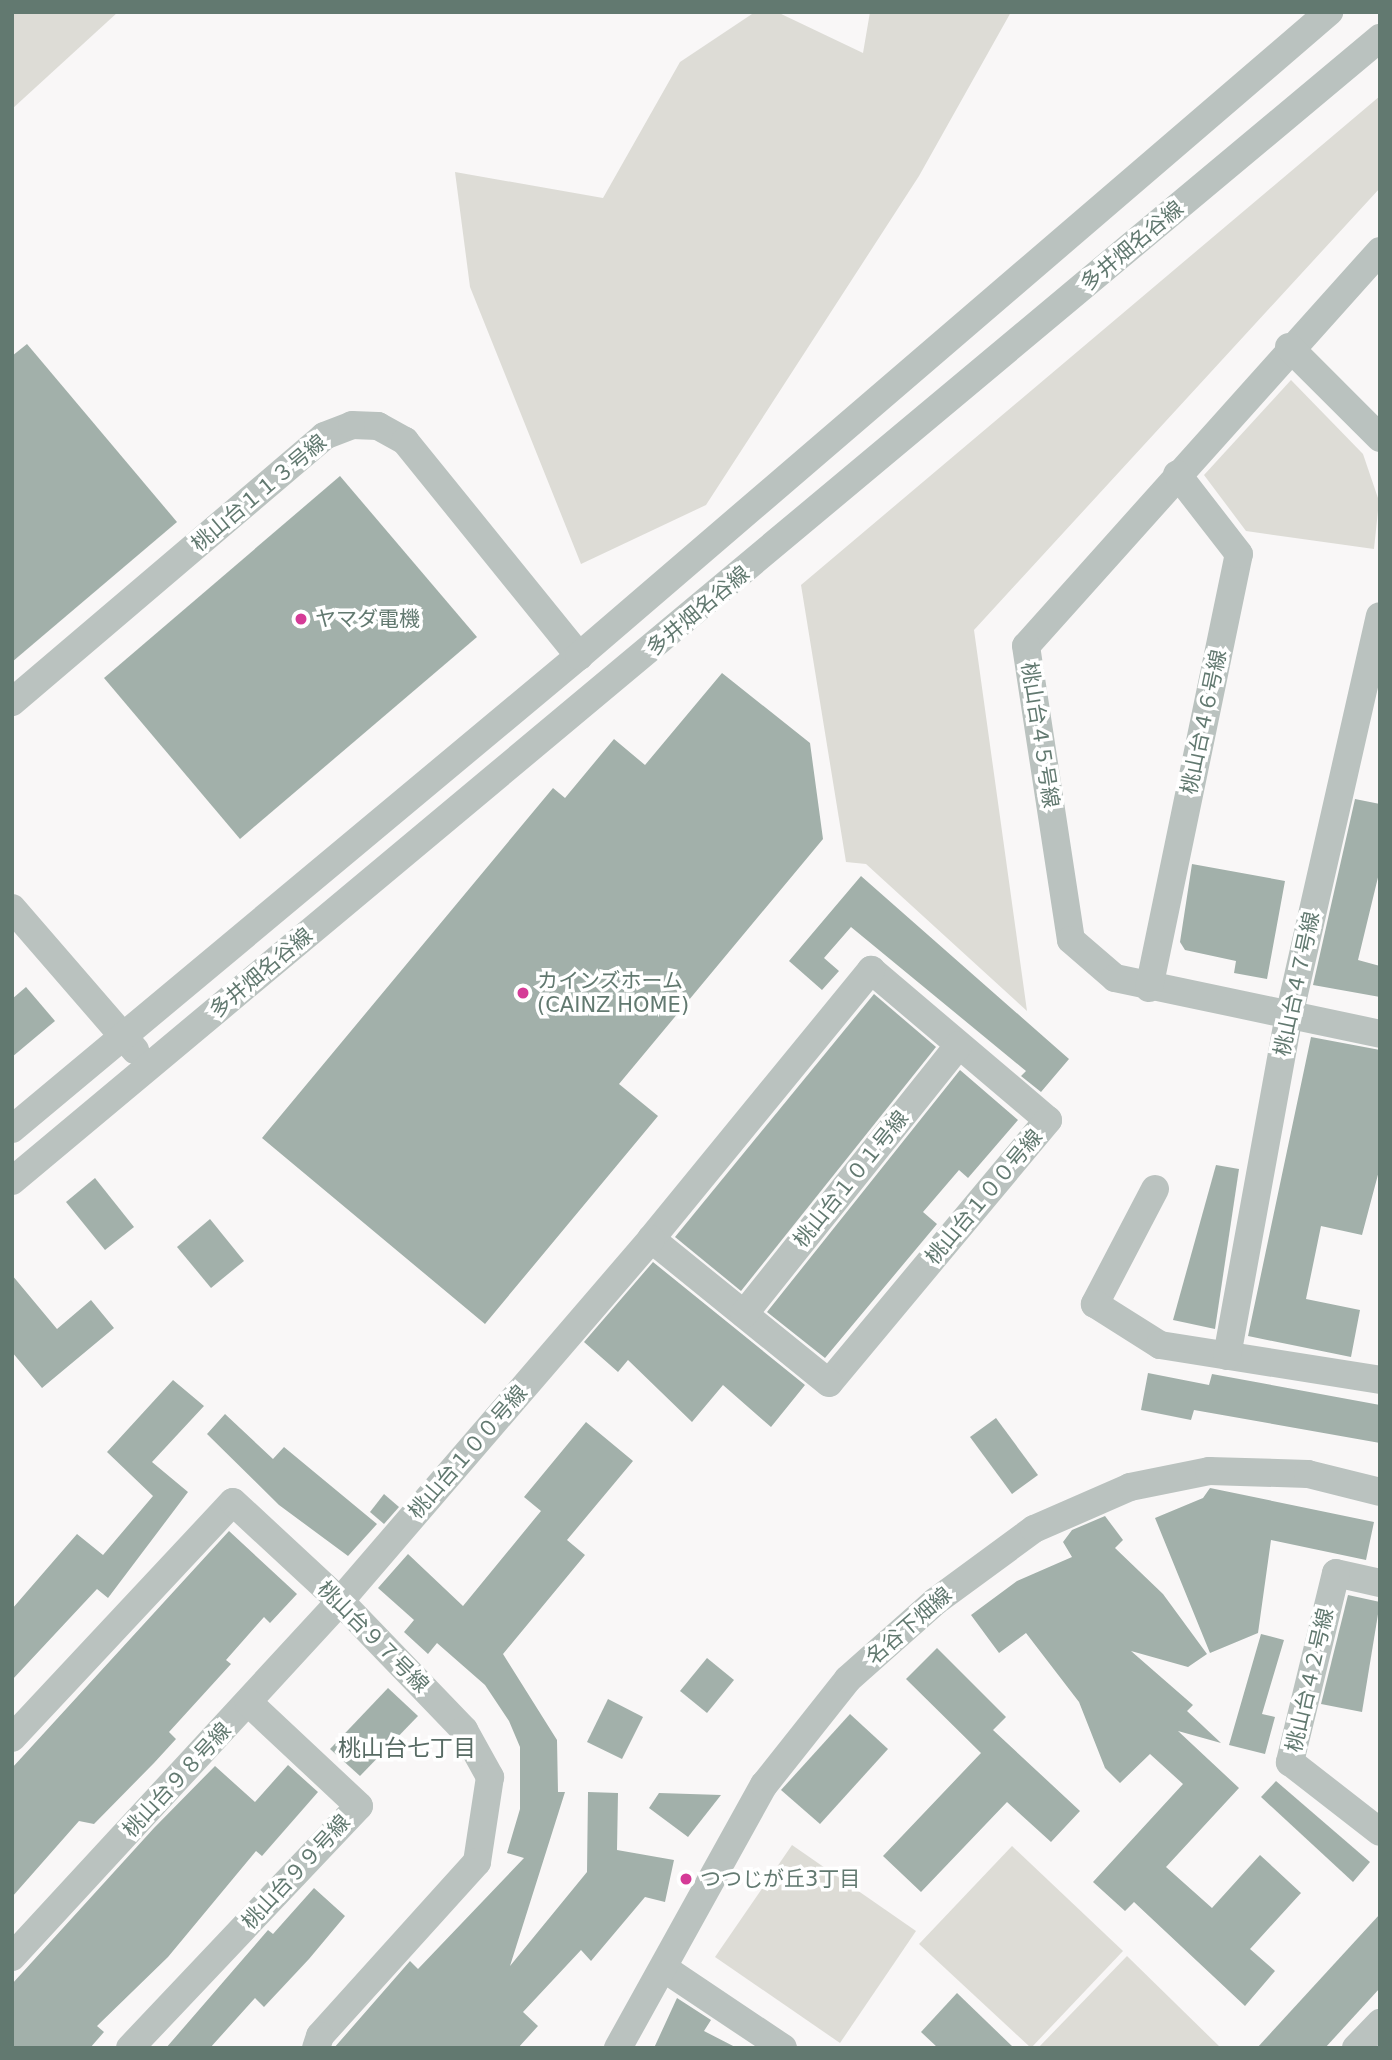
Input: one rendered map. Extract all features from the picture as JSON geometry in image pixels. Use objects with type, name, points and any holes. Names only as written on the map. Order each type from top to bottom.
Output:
[{"type":"street","name":"多井畑名谷線","points":[[12,1129],[579,656],[1329,12]]},
{"type":"street","name":"多井畑名谷線","points":[[12,1181],[1380,38]]},
{"type":"street","name":"桃山台４５号線","points":[[1380,251],[1290,347],[1026,646],[1071,940],[1115,978],[1149,988],[1380,1034]]},
{"type":"street","points":[[1290,347],[1380,438]]},
{"type":"street","name":"桃山台１１３号線","points":[[12,702],[324,436],[352,425],[378,426],[405,441],[579,656]]},
{"type":"street","name":"桃山台４６号線","points":[[1149,988],[1239,554],[1177,474]]},
{"type":"street","name":"桃山台４７号線","points":[[1227,1356],[1289,1016],[1380,615]]},
{"type":"street","points":[[12,908],[148,1065]]},
{"type":"street","name":"桃山台１００号線","points":[[340,1601],[651,1239],[871,970],[1048,1120],[829,1383],[651,1239]]},
{"type":"street","name":"桃山台１０１号線","points":[[744,1314],[959,1045]]},
{"type":"street","points":[[1155,1189],[1095,1304],[1160,1345],[1227,1356],[1378,1373]]},
{"type":"street","name":"名谷下畑線","points":[[618,2048],[665,1969],[764,1785],[848,1679],[919,1613],[1034,1529],[1097,1498],[1209,1471],[1308,1474],[1380,1492]]},
{"type":"street","name":"桃山台９７号線","points":[[12,1738],[233,1502],[340,1601],[464,1730],[490,1777],[477,1862],[320,2036],[316,2048]]},
{"type":"street","name":"桃山台４２号線","points":[[1380,1583],[1336,1573],[1290,1762],[1380,1832]]},
{"type":"street","name":"桃山台９８号線","points":[[12,1957],[340,1601]]},
{"type":"street","name":"桃山台９９号線","points":[[130,2048],[359,1806],[248,1703]]},
{"type":"street","points":[[665,1969],[783,2048]]},
{"type":"street","points":[[1356,2048],[1380,2023]]},
{"type":"shaded area","points":[[12,12],[118,12],[12,109]]},
{"type":"shaded area","points":[[755,12],[777,12],[863,53],[870,12],[1011,12],[919,176],[706,505],[581,564],[470,287],[455,172],[603,198],[680,62]]},
{"type":"shaded area","points":[[1380,96],[1380,188],[974,630],[1027,1011],[866,864],[846,862],[801,585]]},
{"type":"shaded area","points":[[1291,380],[1363,454],[1379,501],[1374,549],[1246,531],[1204,475]]},
{"type":"shaded area","points":[[792,1845],[916,1931],[840,2043],[715,1957]]},
{"type":"shaded area","points":[[1012,1846],[1123,1951],[1031,2048],[919,1944]]},
{"type":"shaded area","points":[[1127,1956],[1221,2048],[1038,2048]]},
{"type":"building","points":[[27,344],[177,522],[12,662],[12,356]]},
{"type":"building","points":[[340,476],[477,637],[240,839],[104,678]]},
{"type":"building","points":[[722,673],[810,743],[823,839],[619,1084],[658,1116],[485,1324],[262,1138],[553,788],[565,798],[614,739],[645,765]]},
{"type":"building","points":[[1355,799],[1380,804],[1380,869],[1358,960],[1380,966],[1380,997],[1313,985]]},
{"type":"building","points":[[1192,864],[1285,881],[1267,979],[1234,973],[1236,961],[1185,950],[1180,942]]},
{"type":"building","points":[[861,876],[1069,1059],[1041,1092],[1021,1076],[1026,1071],[851,927],[824,958],[839,971],[822,990],[789,961]]},
{"type":"building","points":[[26,987],[55,1021],[12,1057],[12,999]]},
{"type":"building","points":[[874,994],[936,1047],[741,1291],[675,1237]]},
{"type":"building","points":[[1311,1037],[1380,1050],[1380,1167],[1362,1235],[1321,1226],[1306,1299],[1360,1310],[1351,1357],[1248,1336]]},
{"type":"building","points":[[960,1070],[1018,1120],[968,1178],[959,1170],[923,1212],[937,1224],[825,1358],[767,1312]]},
{"type":"building","points":[[1216,1165],[1239,1169],[1215,1329],[1173,1320]]},
{"type":"building","points":[[95,1178],[134,1227],[105,1250],[66,1202]]},
{"type":"building","points":[[210,1219],[244,1261],[211,1288],[177,1247]]},
{"type":"building","points":[[653,1262],[805,1385],[771,1427],[723,1385],[692,1422],[628,1360],[618,1372],[584,1342]]},
{"type":"building","points":[[12,1275],[57,1329],[91,1300],[114,1328],[42,1388],[12,1352]]},
{"type":"building","points":[[1148,1373],[1209,1385],[1212,1374],[1380,1405],[1380,1443],[1194,1410],[1191,1420],[1141,1410]]},
{"type":"building","points":[[173,1380],[204,1406],[152,1462],[188,1492],[108,1598],[97,1589],[12,1680],[12,1609],[77,1534],[103,1555],[153,1496],[107,1452]]},
{"type":"building","points":[[225,1414],[273,1459],[284,1447],[377,1524],[348,1556],[279,1505],[207,1434]]},
{"type":"building","points":[[996,1418],[1038,1475],[1012,1494],[970,1437]]},
{"type":"building","points":[[586,1422],[633,1461],[567,1540],[585,1555],[503,1654],[557,1740],[558,1792],[565,1792],[510,1966],[587,1872],[588,1792],[618,1793],[617,1850],[674,1860],[665,1902],[645,1897],[591,1961],[581,1950],[523,2012],[538,2026],[518,2048],[334,2048],[410,1961],[418,1969],[524,1858],[507,1853],[520,1809],[520,1747],[509,1721],[485,1685],[437,1643],[428,1654],[404,1632],[414,1620],[378,1588],[408,1554],[463,1606],[541,1511],[524,1497]]},
{"type":"building","points":[[1210,1488],[1374,1522],[1366,1560],[1271,1540],[1258,1633],[1210,1653],[1155,1518],[1203,1498]]},
{"type":"building","points":[[384,1494],[399,1507],[384,1524],[370,1512]]},
{"type":"building","points":[[1105,1516],[1123,1540],[1115,1548],[1163,1594],[1207,1654],[1188,1667],[1131,1651],[1193,1705],[1187,1711],[1221,1743],[1178,1731],[1239,1788],[1166,1867],[1212,1908],[1260,1855],[1301,1893],[1250,1949],[1275,1971],[1245,2006],[1134,1902],[1125,1911],[1093,1882],[1183,1784],[1150,1754],[1120,1783],[1105,1768],[1079,1702],[1026,1633],[999,1653],[971,1615],[1017,1581],[1072,1557],[1063,1542],[1072,1530]]},
{"type":"building","points":[[229,1531],[297,1594],[270,1623],[264,1617],[226,1660],[231,1664],[169,1732],[176,1739],[154,1763],[94,1824],[79,1821],[12,1897],[12,1768]]},
{"type":"building","points":[[1348,1595],[1380,1602],[1362,1712],[1321,1704]]},
{"type":"building","points":[[1261,1634],[1284,1640],[1262,1714],[1275,1717],[1265,1754],[1229,1745]]},
{"type":"building","points":[[937,1648],[1006,1717],[993,1730],[1080,1811],[1051,1842],[1007,1802],[921,1892],[883,1856],[981,1753],[906,1679]]},
{"type":"building","points":[[707,1658],[734,1680],[707,1713],[680,1691]]},
{"type":"building","points":[[388,1688],[418,1716],[360,1776],[330,1749]]},
{"type":"building","points":[[608,1699],[643,1717],[622,1759],[587,1742]]},
{"type":"building","points":[[850,1714],[888,1749],[820,1824],[781,1790]]},
{"type":"building","points":[[288,1765],[318,1792],[262,1856],[256,1851],[168,1957],[97,2026],[104,2032],[90,2048],[12,2048],[12,1984],[154,1828],[215,1766],[255,1802]]},
{"type":"building","points":[[1276,1781],[1370,1862],[1353,1882],[1261,1797]]},
{"type":"building","points":[[659,1793],[721,1795],[688,1837],[649,1808]]},
{"type":"building","points":[[314,1888],[345,1916],[309,1959],[264,2007],[255,1998],[210,2048],[166,2048],[268,1930],[273,1934]]},
{"type":"building","points":[[1380,1914],[1380,1988],[1325,2048],[1257,2048]]},
{"type":"building","points":[[957,1993],[1014,2048],[938,2048],[921,2032]]},
{"type":"building","points":[[677,1998],[711,2020],[704,2031],[737,2048],[654,2048]]},
{"type":"place","name":"ヤマダ電機","points":[[301,619]]},
{"type":"place","name":"カインズホーム (CAINZ HOME)","points":[[523,993]]},
{"type":"place","name":"つつじが丘3丁目","points":[[686,1879]]},
{"type":"district","name":"桃山台七丁目","points":[[407,1748]]}]
